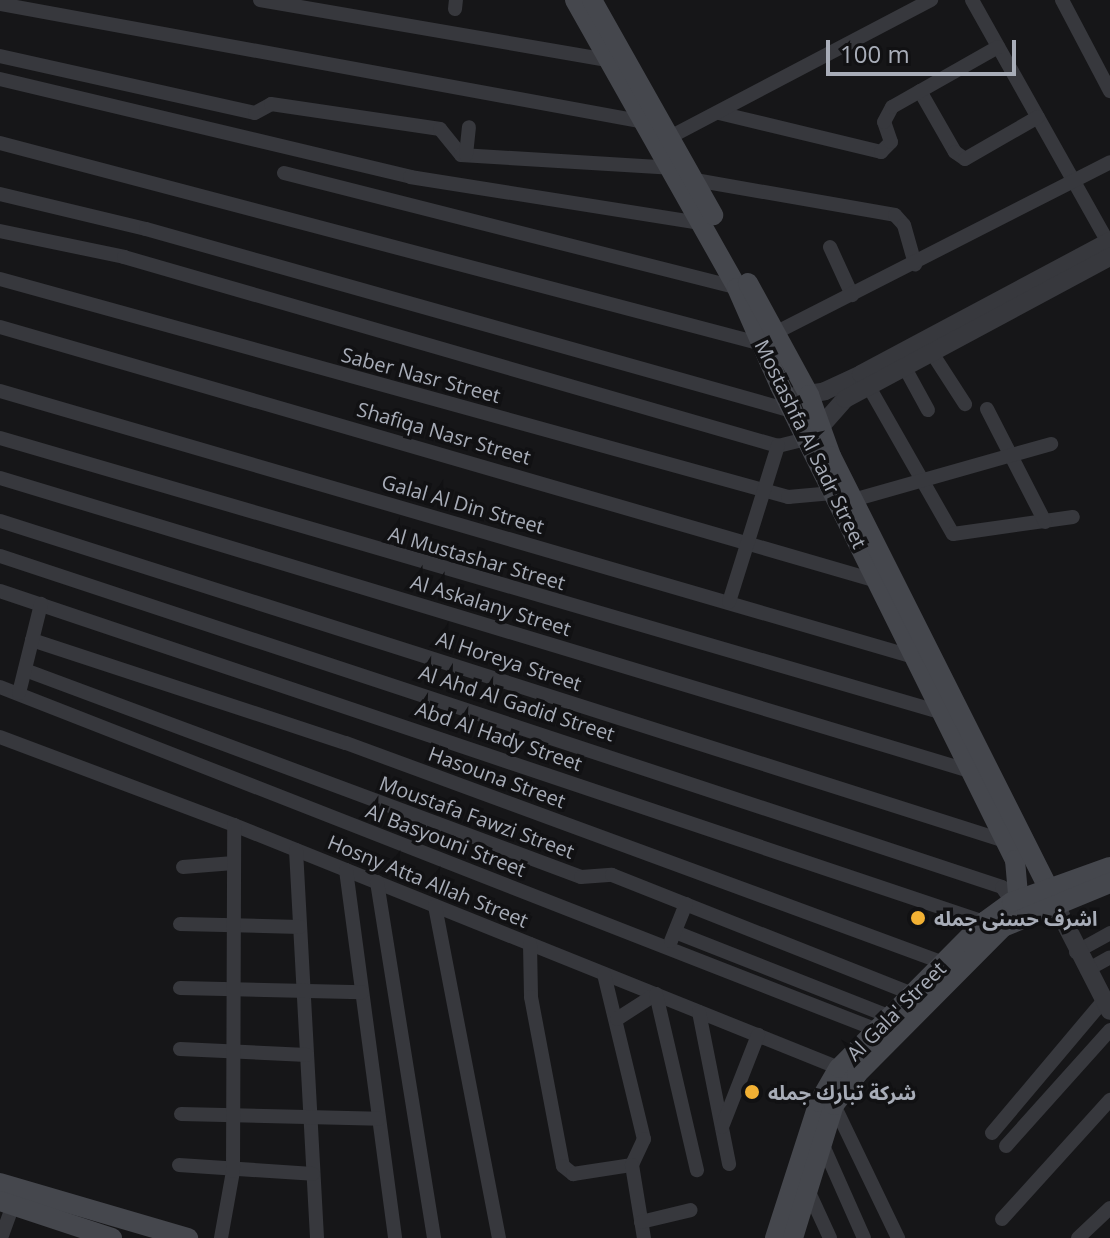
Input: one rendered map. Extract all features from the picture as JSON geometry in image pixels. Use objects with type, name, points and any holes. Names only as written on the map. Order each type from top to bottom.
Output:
[{"type":"main road","name":"Mostashfa Al Sadr Street","points":[[575,0],[737,288],[804,387],[822,422],[816,447],[833,493],[914,657],[951,712],[970,771],[1019,872],[1015,900]]},
{"type":"main road","name":"Mostashfa Al Sadr Street","points":[[592,0],[695,180],[769,339],[786,399],[853,500],[951,712],[1051,896]]},
{"type":"main road","points":[[786,399],[804,387]]},
{"type":"main road","name":"Al Gala' Street","points":[[793,1238],[819,1102],[839,1068],[884,1024],[1003,927],[1051,896],[1110,867]]},
{"type":"main road","name":"Al Gala' Street","points":[[775,1238],[800,1193],[834,1105],[944,963],[984,922],[1015,900],[1051,896],[1110,883]]},
{"type":"main road","points":[[0,1183],[188,1238]]},
{"type":"main road","points":[[6,1203],[60,1230],[112,1238]]},
{"type":"street","points":[[260,0],[609,60]]},
{"type":"street","points":[[670,137],[931,0]]},
{"type":"street","points":[[972,0],[1109,247]]},
{"type":"street","points":[[1062,0],[1110,91]]},
{"type":"street","points":[[0,4],[645,122]]},
{"type":"street","points":[[719,113],[881,152],[891,142],[885,116],[920,91],[998,47]]},
{"type":"street","points":[[0,56],[255,113],[271,104],[440,129],[458,153],[466,155],[671,168]]},
{"type":"street","points":[[0,79],[455,186],[702,223]]},
{"type":"street","points":[[920,91],[955,152],[965,159],[1038,117]]},
{"type":"street","points":[[466,155],[469,127]]},
{"type":"street","points":[[0,143],[769,339],[1110,162]]},
{"type":"street","points":[[284,173],[737,288]]},
{"type":"street","points":[[695,180],[895,215],[904,225],[915,264]]},
{"type":"street","points":[[0,194],[146,229],[786,399]]},
{"type":"street","points":[[0,231],[124,257],[778,446],[816,447]]},
{"type":"street","points":[[830,247],[852,295]]},
{"type":"street","points":[[804,387],[841,392],[869,387],[1109,247]]},
{"type":"street","points":[[822,422],[841,392],[1109,247]]},
{"type":"street","name":"Saber Nasr Street","points":[[0,279],[788,497],[833,493]]},
{"type":"street","name":"Shafiqa Nasr Street","points":[[0,327],[877,581]]},
{"type":"street","points":[[932,353],[965,404]]},
{"type":"street","points":[[905,368],[928,410]]},
{"type":"street","points":[[869,387],[951,532],[1073,517]]},
{"type":"street","name":"Galal Al Din Street","points":[[0,391],[914,657]]},
{"type":"street","points":[[987,409],[1045,522]]},
{"type":"street","name":"Al Mustashar Street","points":[[0,438],[951,712]]},
{"type":"street","points":[[853,500],[1051,444]]},
{"type":"street","points":[[729,602],[778,446]]},
{"type":"street","name":"Al Askalany Street","points":[[0,478],[970,771]]},
{"type":"street","name":"Al Horeya Street","points":[[0,521],[1005,841]]},
{"type":"street","name":"Al Ahd Al Gadid Street","points":[[0,556],[988,882],[1007,890],[1015,900]]},
{"type":"street","name":"Abd Al Hady Street","points":[[0,591],[984,922]]},
{"type":"street","points":[[19,693],[41,604]]},
{"type":"street","name":"Hasouna Street","points":[[32,640],[346,743],[944,963]]},
{"type":"street","name":"Moustafa Fawzi Street","points":[[25,670],[581,877],[607,874],[923,992]]},
{"type":"street","name":"Al Basyouni Street","points":[[0,687],[668,949],[884,1024]]},
{"type":"street","name":"Hosny Atta Allah Street","points":[[0,737],[234,825],[839,1068]]},
{"type":"street","points":[[221,1238],[233,1171],[234,825]]},
{"type":"street","points":[[296,850],[317,1238]]},
{"type":"street","points":[[183,867],[234,863]]},
{"type":"street","points":[[346,870],[395,1238]]},
{"type":"street","points":[[377,882],[434,1238]]},
{"type":"street","points":[[992,1133],[1108,1007],[1076,952],[1051,896]]},
{"type":"street","points":[[668,949],[686,904]]},
{"type":"street","points":[[435,906],[499,1238]]},
{"type":"street","points":[[180,924],[300,927]]},
{"type":"street","points":[[675,932],[884,1024]]},
{"type":"street","points":[[1076,952],[1110,933]]},
{"type":"street","points":[[530,944],[531,997],[563,1166],[573,1174],[632,1165]]},
{"type":"street","points":[[1087,970],[1110,957]]},
{"type":"street","points":[[604,974],[644,1139],[632,1165],[644,1238]]},
{"type":"street","points":[[180,988],[362,992]]},
{"type":"street","points":[[617,1019],[656,994],[697,1170]]},
{"type":"street","points":[[699,1012],[729,1164]]},
{"type":"street","points":[[1006,1146],[1110,1030]]},
{"type":"street","points":[[722,1127],[758,1035]]},
{"type":"street","points":[[180,1049],[307,1055]]},
{"type":"street","points":[[1002,1219],[1110,1100]]},
{"type":"street","points":[[834,1105],[898,1238]]},
{"type":"street","points":[[181,1114],[379,1119]]},
{"type":"street","points":[[821,1141],[864,1238]]},
{"type":"street","points":[[179,1165],[219,1165],[233,1171],[313,1174]]},
{"type":"street","points":[[800,1193],[830,1238]]},
{"type":"street","points":[[1,1238],[6,1203]]},
{"type":"street","points":[[1078,1238],[1110,1208]]},
{"type":"street","points":[[641,1222],[691,1210]]},
{"type":"place","name":"اشرف حسنى جمله","points":[[918,918]]},
{"type":"place","name":"شركة تبارك جمله","points":[[752,1092]]}]
